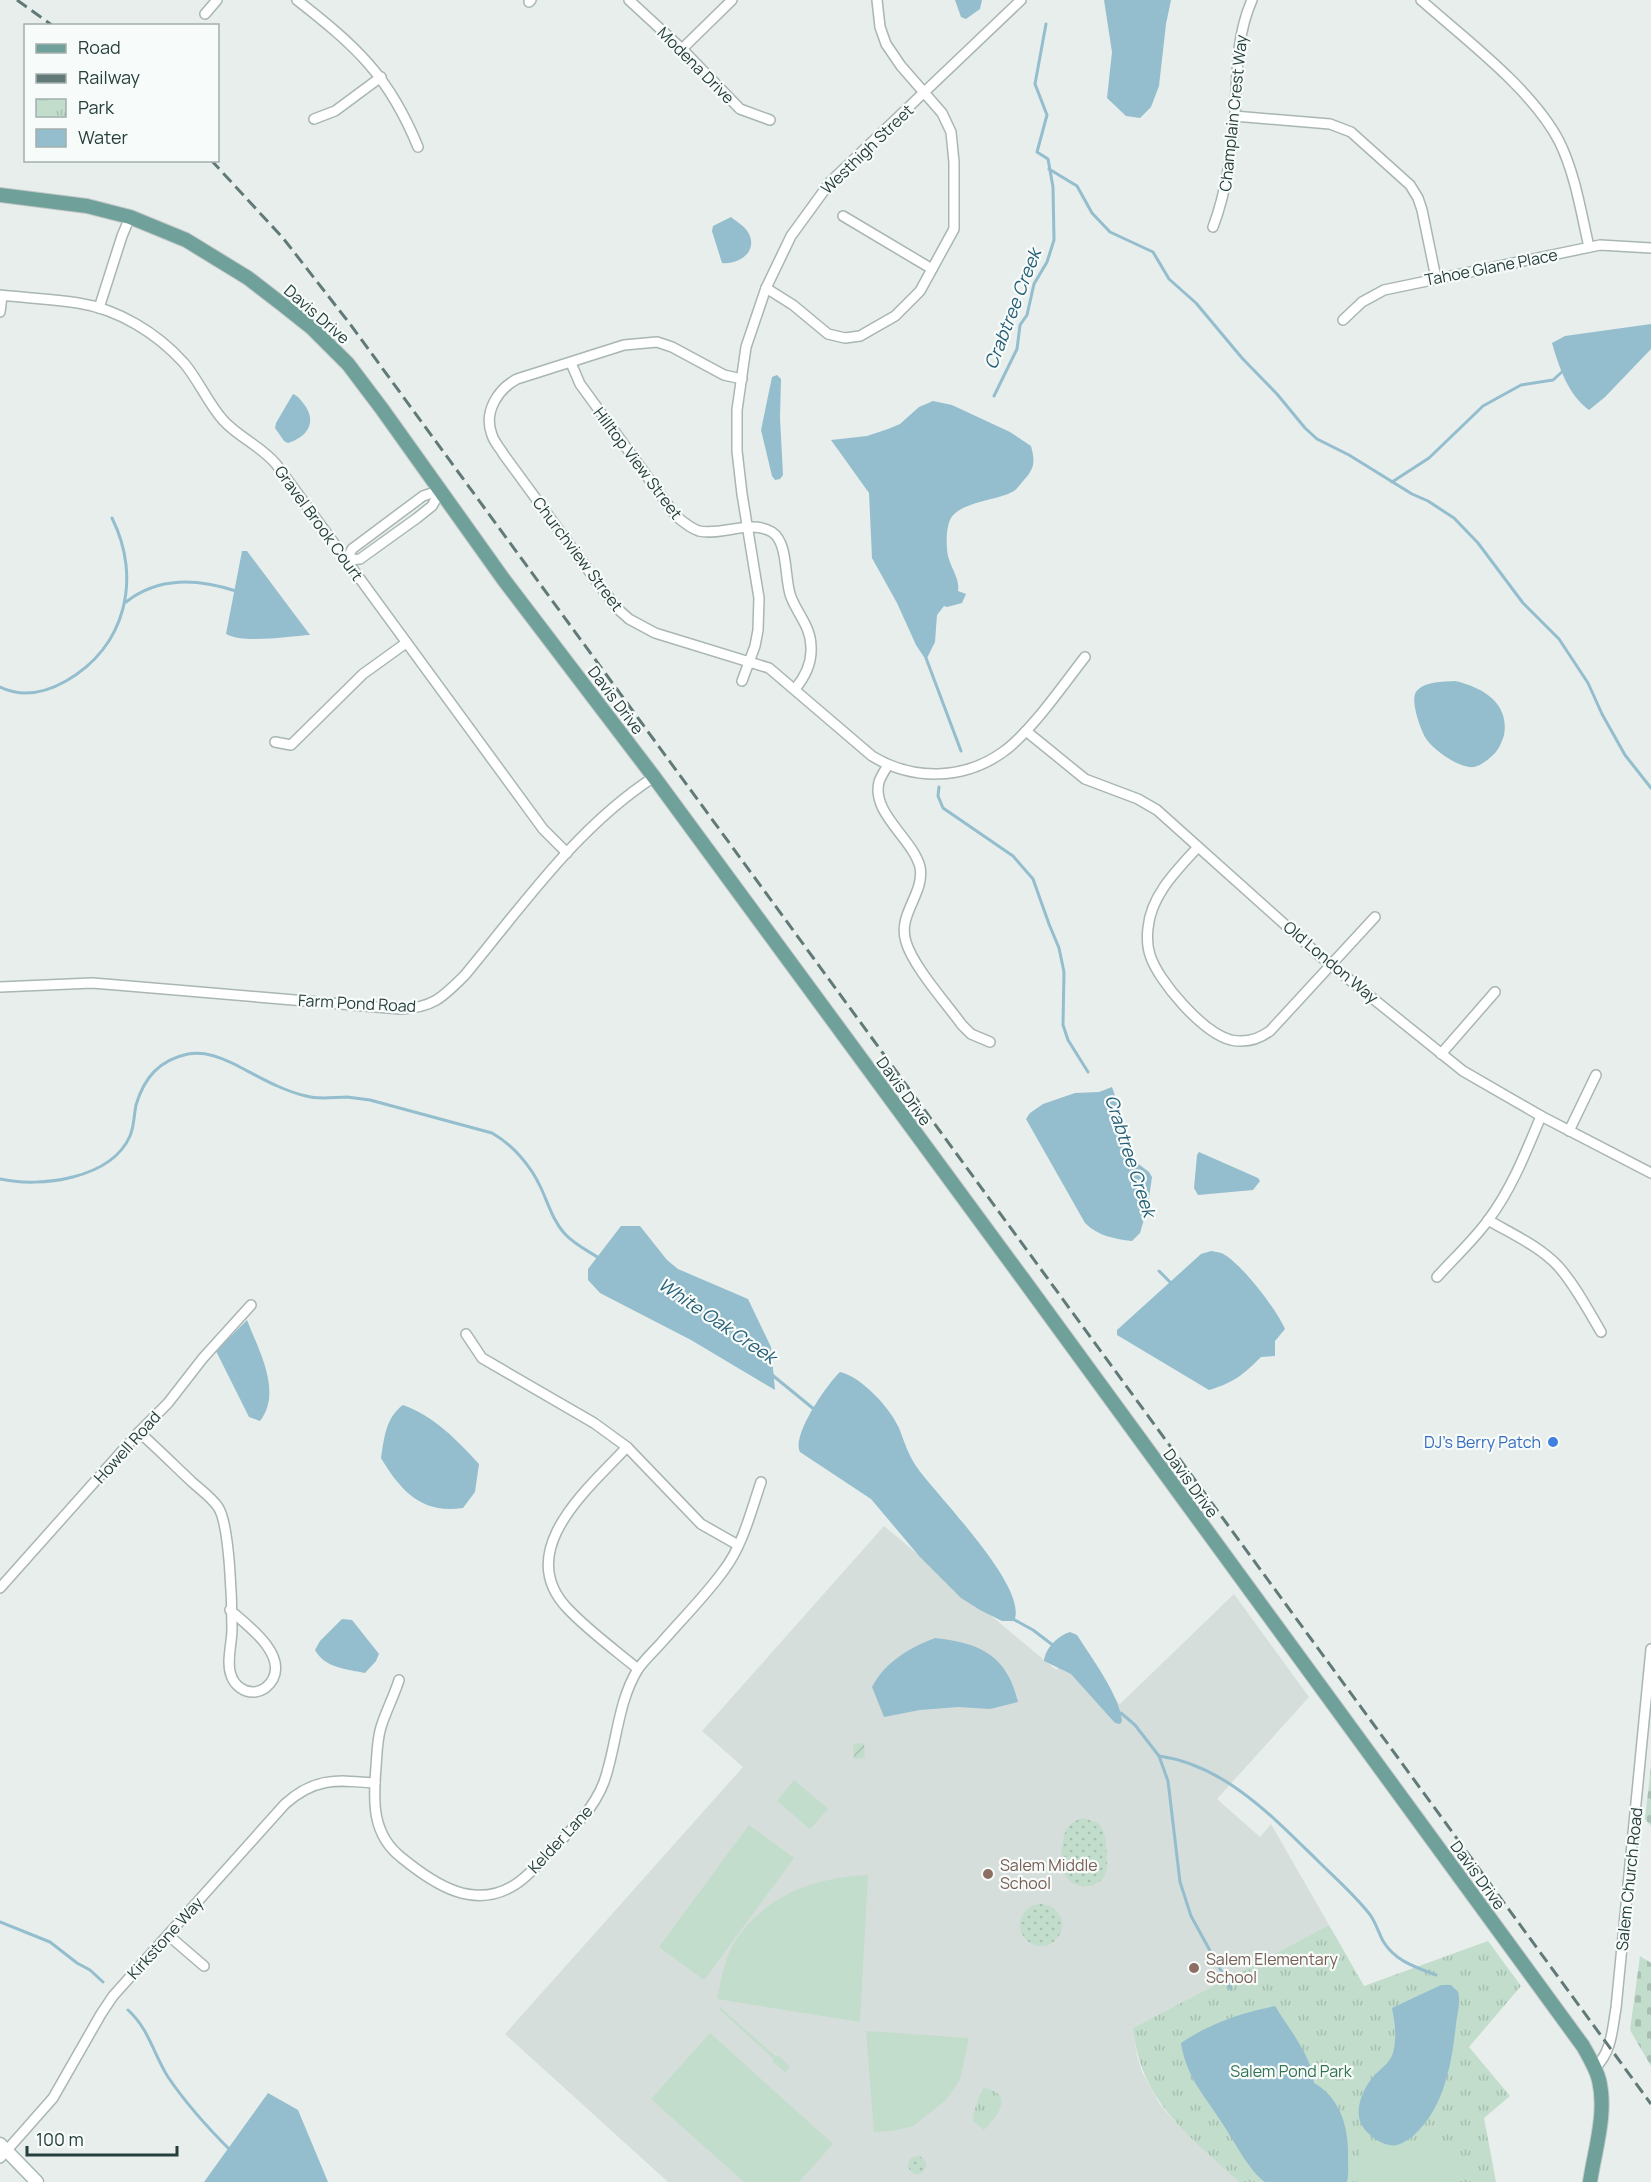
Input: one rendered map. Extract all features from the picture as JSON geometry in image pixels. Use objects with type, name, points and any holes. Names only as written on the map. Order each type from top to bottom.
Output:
[{"type":"main road","name":"Davis Drive","points":[[0,195],[68,203],[130,217],[186,240],[248,278],[312,328],[361,380],[504,580],[654,777],[1569,2028],[1595,2068],[1601,2088],[1602,2108],[1590,2182]]},
{"type":"street","points":[[205,14],[217,0]]},
{"type":"street","points":[[297,0],[347,40],[381,77],[398,104],[418,147]]},
{"type":"street","name":"Modena Drive","points":[[629,0],[682,49],[740,109],[770,120]]},
{"type":"street","points":[[682,49],[732,0]]},
{"type":"street","points":[[766,288],[828,334],[845,338],[860,336],[895,316],[920,291],[954,229],[954,162],[951,132],[942,113],[901,66],[886,44],[880,27],[877,0]]},
{"type":"street","name":"Westhigh Street","points":[[742,681],[758,630],[759,598],[746,528],[737,451],[737,410],[746,347],[766,288],[791,236],[831,181],[1021,0]]},
{"type":"street","name":"Champlain Crest Way","points":[[1213,227],[1226,185],[1239,48],[1242,29],[1252,0]]},
{"type":"street","points":[[1421,0],[1512,81],[1549,124],[1569,166],[1589,247]]},
{"type":"street","points":[[315,119],[335,111],[381,77]]},
{"type":"street","points":[[1234,116],[1330,124],[1351,132],[1410,185],[1418,198],[1436,278]]},
{"type":"street","points":[[843,216],[932,269]]},
{"type":"street","points":[[99,308],[130,217]]},
{"type":"street","name":"Tahoe Glane Place","points":[[1343,320],[1362,302],[1378,292],[1436,278],[1589,247],[1612,244],[1651,248]]},
{"type":"street","points":[[0,312],[1,296]]},
{"type":"street","name":"Gravel Brook Court","points":[[1,296],[78,303],[99,308],[144,329],[183,362],[222,418],[268,454],[543,830],[567,853]]},
{"type":"street","name":"Churchview Street","points":[[742,379],[724,375],[672,347],[657,342],[624,345],[544,370],[510,383],[497,396],[489,419],[491,434],[543,509],[619,610],[629,619],[655,633],[769,668],[862,748],[888,765],[927,774],[959,772],[1005,751],[1026,731],[1085,657]]},
{"type":"street","name":"Hilltop View Street","points":[[571,363],[580,384],[676,516],[688,526],[701,531],[763,528],[774,533],[781,543],[790,596],[807,624],[812,648],[804,678],[795,689]]},
{"type":"street","points":[[347,561],[360,559],[417,518],[432,506],[441,490]]},
{"type":"street","points":[[275,742],[291,745],[363,674],[406,643]]},
{"type":"street","name":"Old London Way","points":[[1026,731],[1085,779],[1138,799],[1157,810],[1331,965],[1364,989],[1463,1071],[1541,1116],[1651,1173]]},
{"type":"street","points":[[888,765],[879,781],[880,799],[891,822],[916,854],[920,869],[918,889],[904,922],[906,943],[913,959],[962,1025],[971,1034],[990,1041]]},
{"type":"street","name":"Farm Pond Road","points":[[0,987],[100,984],[367,1007],[418,1009],[435,1003],[465,975],[567,853],[616,806],[654,777]]},
{"type":"street","points":[[1198,847],[1157,898],[1149,921],[1147,938],[1150,955],[1159,975],[1196,1016],[1215,1032],[1230,1040],[1248,1041],[1261,1037],[1279,1022],[1375,917]]},
{"type":"street","points":[[1441,1054],[1495,992]]},
{"type":"street","points":[[1569,1131],[1596,1075]]},
{"type":"street","points":[[1437,1277],[1488,1220],[1515,1177],[1541,1116]]},
{"type":"street","points":[[1488,1220],[1536,1248],[1557,1266],[1575,1289],[1601,1332]]},
{"type":"street","name":"Howell Road","points":[[0,1588],[139,1431],[168,1402],[203,1358],[251,1305]]},
{"type":"street","points":[[466,1334],[482,1358],[594,1423],[627,1447],[701,1524],[738,1545]]},
{"type":"street","points":[[139,1431],[218,1508],[226,1533],[231,1675],[238,1687],[245,1691],[256,1692],[268,1686],[275,1675],[276,1667],[273,1658],[256,1632],[230,1610]]},
{"type":"street","points":[[627,1447],[563,1518],[552,1539],[549,1566],[557,1595],[568,1609],[638,1670]]},
{"type":"street","name":"Kelder Lane","points":[[399,1680],[381,1728],[375,1783],[374,1803],[378,1825],[385,1841],[404,1859],[444,1887],[468,1896],[486,1896],[509,1888],[526,1876],[577,1825],[592,1806],[605,1781],[622,1710],[638,1670],[724,1571],[738,1545],[761,1482]]},
{"type":"street","name":"Salem Church Road","points":[[1595,2068],[1603,2061],[1610,2048],[1616,2008],[1651,1649]]},
{"type":"street","name":"Kirkstone Way","points":[[2,2152],[62,2084],[106,2005],[293,1796],[312,1785],[324,1782],[339,1780],[375,1783]]},
{"type":"street","points":[[168,1935],[204,1966]]},
{"type":"street","points":[[2,2152],[37,2182]]},
{"type":"shaded area","points":[[884,1526],[1056,1670],[1070,1656],[1120,1704],[1234,1594],[1309,1697],[1217,1799],[1260,1837],[1271,1824],[1329,1925],[1133,2028],[1142,2072],[1159,2103],[1174,2121],[1239,2182],[668,2182],[505,2034],[743,1767],[702,1731]]},
{"type":"green space","points":[[864,1743],[865,1758],[854,1759],[853,1744]]},
{"type":"green space","points":[[1651,1766],[1651,1826],[1645,1819]]},
{"type":"green space","points":[[794,1780],[828,1809],[810,1829],[777,1801]]},
{"type":"green space","points":[[1083,1818],[1098,1823],[1105,1837],[1106,1847],[1106,1873],[1102,1880],[1088,1886],[1072,1882],[1066,1876],[1061,1862],[1065,1832],[1071,1824]]},
{"type":"green space","points":[[749,1825],[794,1858],[704,1980],[659,1947]]},
{"type":"green space","points":[[868,1875],[860,2022],[717,1999],[727,1957],[745,1928],[759,1914],[792,1892],[809,1885]]},
{"type":"green space","points":[[1041,1904],[1049,1905],[1056,1910],[1061,1917],[1061,1933],[1056,1940],[1049,1945],[1041,1946],[1033,1945],[1026,1940],[1021,1933],[1020,1925],[1021,1917],[1026,1910],[1033,1905]]},
{"type":"green space","name":"Salem Pond Park","points":[[1329,1925],[1364,1986],[1488,1941],[1521,1986],[1469,2047],[1510,2096],[1484,2118],[1496,2182],[1239,2182],[1185,2132],[1157,2097],[1146,2077],[1138,2054],[1133,2028]]},
{"type":"green space","points":[[1640,1956],[1651,1963],[1651,2066],[1630,2030]]},
{"type":"green space","points":[[721,2008],[790,2067],[785,2072],[772,2061],[774,2059],[719,2009]]},
{"type":"green space","points":[[866,2031],[969,2038],[960,2079],[947,2099],[913,2126],[874,2132]]},
{"type":"green space","points":[[710,2033],[833,2144],[799,2182],[744,2182],[651,2099]]},
{"type":"green space","points":[[984,2088],[999,2095],[1001,2106],[984,2130],[973,2121],[980,2094]]},
{"type":"green space","points":[[1360,2146],[1455,2150],[1452,2182],[1357,2182]]},
{"type":"green space","points":[[917,2156],[923,2159],[926,2165],[923,2171],[917,2174],[911,2171],[908,2165],[911,2159]]},
{"type":"water","points":[[955,0],[982,0],[980,9],[966,19],[961,17]]},
{"type":"water","points":[[1104,0],[1171,0],[1159,86],[1151,107],[1140,118],[1126,116],[1107,98],[1112,52]]},
{"type":"water","points":[[731,217],[748,231],[751,247],[740,260],[722,263],[712,231],[713,226]]},
{"type":"water","points":[[1651,324],[1651,349],[1605,397],[1589,410],[1570,389],[1561,371],[1552,343],[1565,336]]},
{"type":"water","points":[[777,375],[781,379],[780,418],[783,475],[780,479],[775,480],[772,476],[761,430],[772,377]]},
{"type":"water","points":[[293,394],[300,399],[307,410],[310,422],[309,428],[301,437],[288,443],[275,428]]},
{"type":"water","points":[[933,401],[952,405],[1010,432],[1031,446],[1033,460],[1030,472],[1014,491],[961,509],[950,520],[947,538],[948,556],[957,578],[958,591],[966,594],[962,603],[944,606],[937,615],[935,642],[926,660],[916,645],[897,603],[872,558],[869,493],[831,440],[867,436],[888,429],[900,424],[919,407]]},
{"type":"water","points":[[242,551],[247,551],[310,635],[244,639],[226,634]]},
{"type":"water","points":[[1455,681],[1484,692],[1492,698],[1503,714],[1504,735],[1500,746],[1489,759],[1474,767],[1455,762],[1431,744],[1422,730],[1415,709],[1415,696],[1419,688],[1434,683]]},
{"type":"water","points":[[1112,1087],[1119,1107],[1121,1144],[1132,1159],[1152,1177],[1148,1205],[1140,1233],[1132,1241],[1101,1234],[1085,1223],[1026,1119],[1030,1113],[1043,1104],[1075,1093],[1099,1092]]},
{"type":"water","points":[[1199,1152],[1258,1178],[1260,1181],[1253,1190],[1198,1195],[1194,1188]]},
{"type":"water","points":[[621,1226],[640,1226],[667,1260],[678,1269],[748,1299],[771,1347],[775,1390],[691,1340],[600,1293],[588,1280],[588,1269]]},
{"type":"water","points":[[1211,1251],[1223,1254],[1250,1278],[1285,1329],[1275,1341],[1275,1356],[1261,1357],[1237,1378],[1209,1390],[1117,1335],[1117,1330],[1201,1254]]},
{"type":"water","points":[[247,1320],[262,1357],[269,1384],[266,1410],[260,1421],[249,1417],[216,1351]]},
{"type":"water","points":[[840,1372],[866,1387],[895,1420],[916,1466],[995,1565],[1008,1587],[1015,1606],[1014,1621],[1002,1621],[961,1598],[920,1557],[871,1499],[800,1452],[799,1444],[805,1423],[819,1398]]},
{"type":"water","points":[[403,1405],[435,1422],[479,1464],[475,1492],[463,1508],[435,1507],[414,1498],[396,1481],[381,1458],[389,1422]]},
{"type":"water","points":[[342,1619],[352,1620],[379,1654],[365,1673],[330,1664],[324,1661],[315,1650],[320,1641]]},
{"type":"water","points":[[1070,1632],[1077,1635],[1111,1689],[1120,1711],[1122,1721],[1120,1724],[1115,1723],[1071,1674],[1044,1661],[1053,1643]]},
{"type":"water","points":[[935,1638],[965,1644],[989,1654],[1007,1673],[1018,1702],[990,1709],[958,1707],[920,1710],[884,1717],[872,1687],[877,1678],[899,1657]]},
{"type":"water","points":[[1441,1985],[1451,1985],[1458,1992],[1459,2000],[1452,2054],[1445,2084],[1432,2113],[1413,2136],[1399,2144],[1385,2144],[1371,2136],[1363,2127],[1359,2108],[1362,2095],[1369,2082],[1392,2057],[1395,2030],[1392,2008]]},
{"type":"water","points":[[1275,2006],[1304,2053],[1314,2083],[1331,2097],[1342,2115],[1348,2147],[1347,2182],[1265,2182],[1243,2156],[1189,2070],[1181,2043],[1226,2020]]},
{"type":"water","points":[[268,2093],[298,2110],[328,2182],[204,2182]]},
{"type":"waterway","name":"Crabtree Creek","points":[[994,396],[1017,349],[1020,325],[1027,315],[1034,284],[1047,262],[1054,240],[1053,187],[1048,159],[1037,152],[1047,115],[1035,84],[1046,24]]},
{"type":"waterway","points":[[1049,169],[1077,186],[1092,213],[1110,232],[1153,252],[1169,279],[1196,303],[1242,358],[1317,439],[1349,455],[1454,518],[1478,543],[1523,603],[1559,639],[1588,683],[1625,755],[1651,788]]},
{"type":"waterway","points":[[1392,482],[1429,458],[1483,406],[1521,385],[1553,380],[1563,371]]},
{"type":"waterway","points":[[0,687],[25,693],[50,689],[86,667],[103,650],[115,630],[123,609],[126,587],[126,564],[121,541],[112,518]]},
{"type":"waterway","points":[[126,602],[152,588],[179,582],[207,584],[236,591]]},
{"type":"waterway","name":"Crabtree Creek","points":[[926,658],[961,751]]},
{"type":"waterway","name":"Crabtree Creek","points":[[939,787],[938,796],[943,808],[1013,856],[1033,879],[1059,948],[1064,972],[1063,1025],[1068,1040],[1088,1072]]},
{"type":"waterway","name":"White Oak Creek","points":[[0,1179],[16,1182],[54,1181],[91,1171],[107,1162],[121,1151],[130,1136],[139,1095],[154,1072],[178,1057],[194,1053],[205,1054],[227,1060],[268,1082],[296,1093],[316,1098],[347,1097],[370,1100],[492,1133],[514,1150],[527,1164],[554,1218],[565,1234],[599,1258]]},
{"type":"waterway","name":"Crabtree Creek","points":[[1159,1271],[1173,1285]]},
{"type":"waterway","name":"White Oak Creek","points":[[771,1374],[815,1410]]},
{"type":"waterway","name":"White Oak Creek","points":[[1013,1619],[1033,1630],[1054,1646]]},
{"type":"waterway","name":"White Oak Creek","points":[[1119,1715],[1121,1713],[1135,1725],[1159,1756],[1168,1781],[1180,1882],[1191,1916],[1231,1989]]},
{"type":"waterway","points":[[1159,1756],[1183,1761],[1205,1770],[1246,1795],[1282,1826],[1359,1901],[1371,1916],[1383,1941],[1393,1954],[1436,1975]]},
{"type":"waterway","points":[[0,1922],[50,1942],[103,1982]]},
{"type":"waterway","points":[[128,2010],[141,2025],[168,2077],[231,2151]]},
{"type":"railway","points":[[17,0],[50,24]]},
{"type":"railway","points":[[213,162],[283,238],[350,324],[1651,2104]]},
{"type":"place","name":"DJ's Berry Patch","points":[[1553,1442]]},
{"type":"place","name":"Salem Middle School","points":[[988,1874]]},
{"type":"place","name":"Salem Elementary School","points":[[1194,1968]]}]
